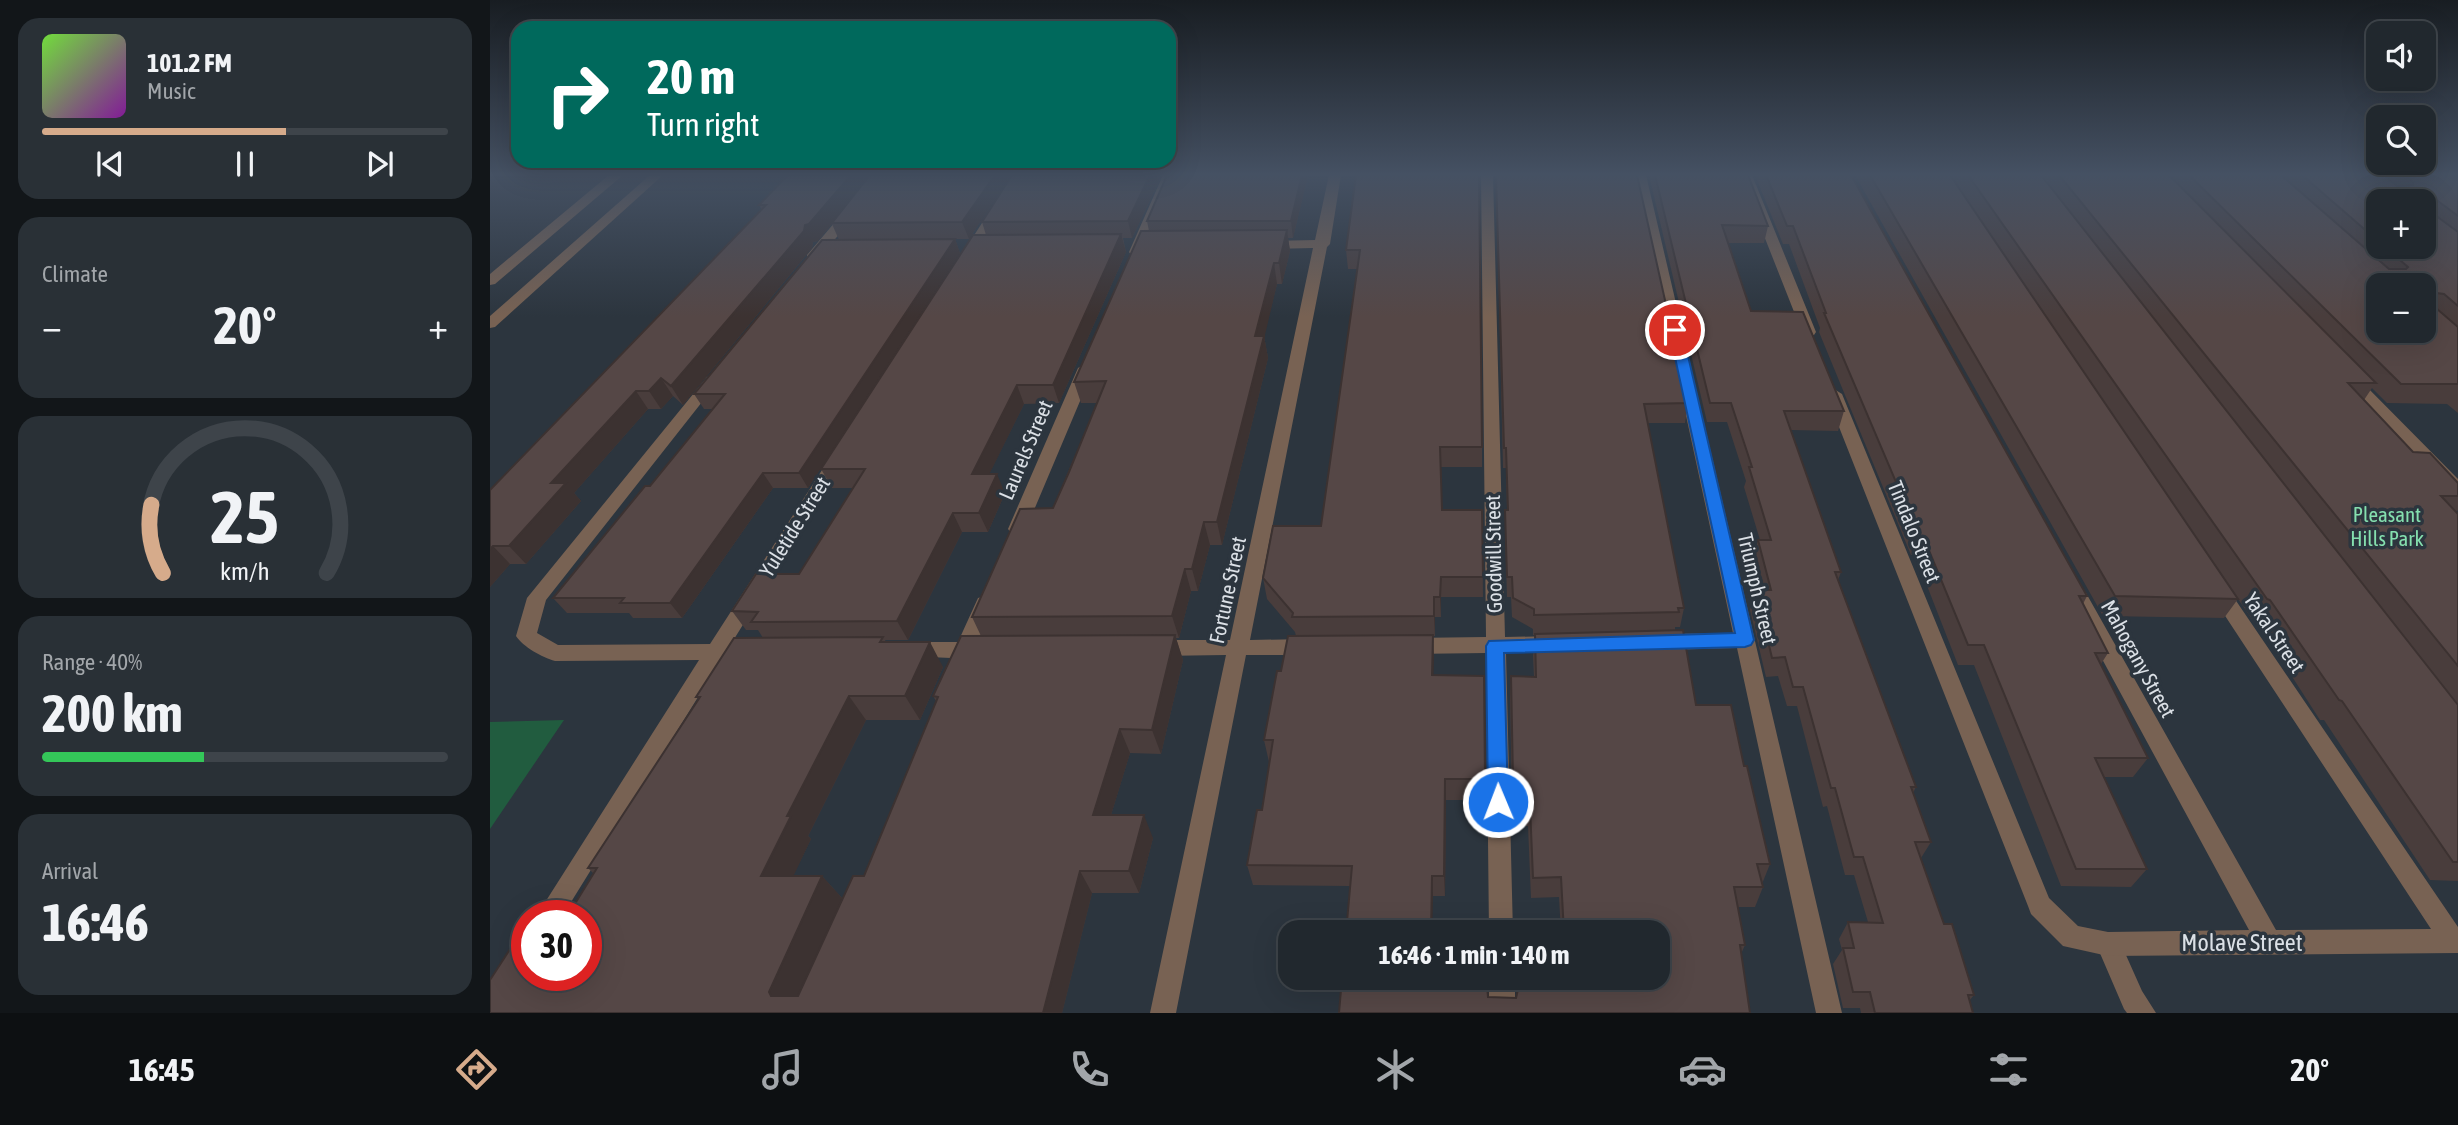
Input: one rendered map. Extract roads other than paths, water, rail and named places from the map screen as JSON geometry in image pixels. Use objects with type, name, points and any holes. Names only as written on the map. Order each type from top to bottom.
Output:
[{"type":"street","points":[[490,281],[560,222]]},
{"type":"street","points":[[490,324],[604,222]]},
{"type":"street","points":[[803,269],[827,247],[846,222]]},
{"type":"street","points":[[958,270],[988,222]]},
{"type":"street","points":[[1128,272],[1148,222]]},
{"type":"street","name":"Fortune Street","points":[[1163,1013],[1326,222]]},
{"type":"street","name":"Goodwill Street","points":[[1488,222],[1501,920]]},
{"type":"street","name":"Triumph Street","points":[[1651,222],[1829,1013]]},
{"type":"street","points":[[1765,222],[1818,355]]},
{"type":"street","points":[[1257,245],[1322,244]]},
{"type":"street","name":"Laurels Street","points":[[1008,549],[1095,347]]},
{"type":"street","points":[[726,364],[537,597],[526,636],[555,653],[771,651]]},
{"type":"street","points":[[2343,371],[2458,489]]},
{"type":"street","name":"Tindalo Street","points":[[1828,380],[2040,906]]},
{"type":"street","name":"Yuletide Street","points":[[558,900],[848,443]]},
{"type":"street","name":"Yakal Street","points":[[2205,570],[2456,941]]},
{"type":"street","name":"Mahogany Street","points":[[2068,578],[2269,943]]},
{"type":"street","points":[[953,675],[992,587]]},
{"type":"street","points":[[1648,642],[1745,640]]},
{"type":"street","points":[[1387,646],[1578,644]]},
{"type":"street","points":[[1143,648],[1333,646]]},
{"type":"street","points":[[895,650],[992,650]]},
{"type":"street","name":"Molave Street","points":[[2040,906],[2072,937],[2108,944],[2456,941]]},
{"type":"street","points":[[2108,944],[2133,1000],[2144,1013]]},
{"type":"street","points":[[1502,990],[1502,1013]]},
{"type":"park label","name":"Pleasant Hills Park","points":[[2387,527]]}]
